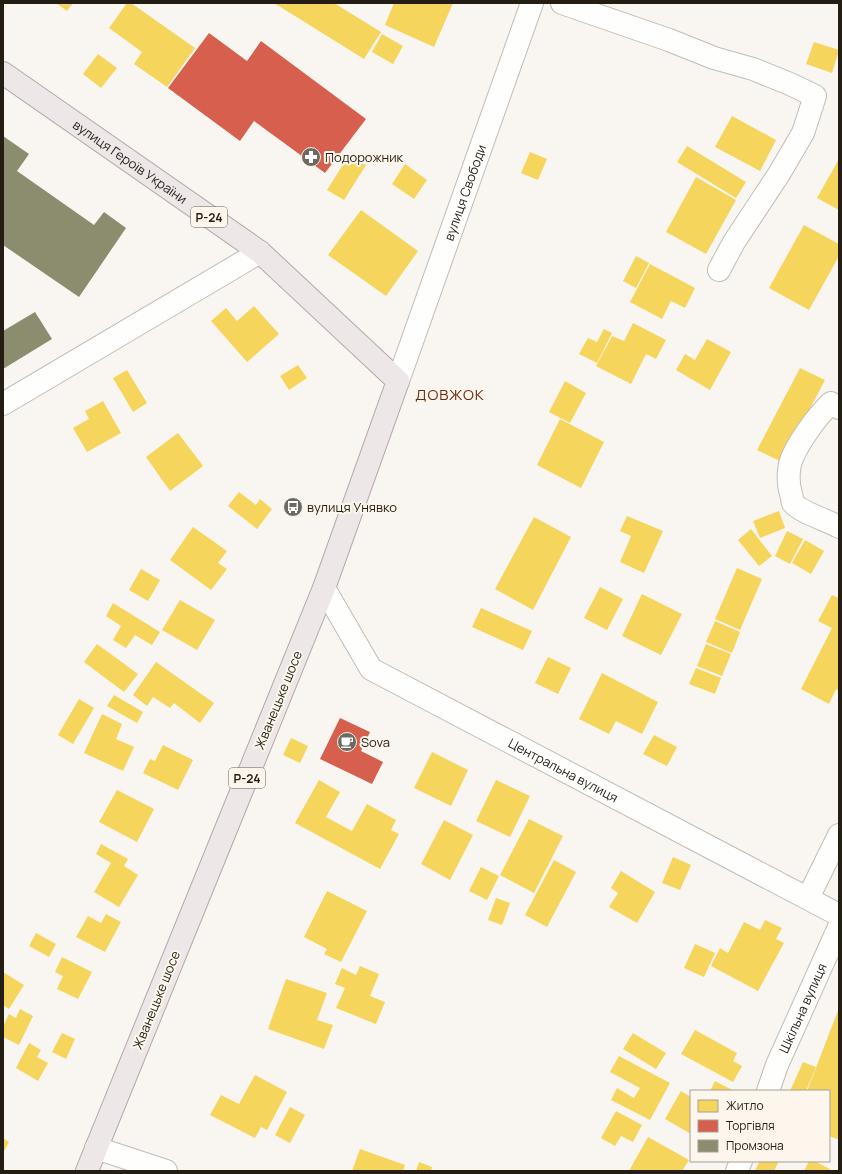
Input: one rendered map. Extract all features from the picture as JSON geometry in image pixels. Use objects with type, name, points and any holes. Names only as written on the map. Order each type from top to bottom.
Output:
[{"type":"main road","name":"вулиця Героїв України","points":[[3,73],[260,252],[398,381]]},
{"type":"main road","name":"Жванецьке шосе","points":[[87,1171],[324,588],[398,381]]},
{"type":"street","name":"вулиця Свободи","points":[[398,381],[532,3]]},
{"type":"street","points":[[562,3],[714,58],[753,70],[790,84],[815,96],[803,133],[780,174],[734,242],[719,270]]},
{"type":"street","points":[[3,404],[260,252]]},
{"type":"street","points":[[838,525],[810,514],[794,503],[789,486],[788,475],[791,462],[798,447],[820,413],[830,403],[839,408]]},
{"type":"street","name":"Центральна вулиця","points":[[324,588],[371,669],[839,914]]},
{"type":"street","points":[[808,898],[839,836]]},
{"type":"street","name":"Шкільна вулиця","points":[[768,1090],[777,1065],[839,927]]},
{"type":"street","points":[[96,1148],[166,1171]]},
{"type":"street","points":[[737,1171],[742,1162]]},
{"type":"building: Житло","points":[[56,3],[73,3],[67,11]]},
{"type":"building: Житло","points":[[127,3],[131,3],[195,48],[167,87],[134,64],[142,52],[109,28]]},
{"type":"building: Житло","points":[[274,3],[334,3],[381,32],[364,59]]},
{"type":"building: Житло","points":[[394,3],[453,3],[434,47],[385,25]]},
{"type":"building: Житло","points":[[382,34],[403,46],[393,64],[372,52]]},
{"type":"building: Житло","points":[[814,42],[839,50],[832,73],[806,64]]},
{"type":"building: Житло","points":[[98,54],[117,68],[101,88],[83,74]]},
{"type":"building: Житло","points":[[732,116],[776,140],[760,171],[715,147]]},
{"type":"building: Житло","points":[[687,146],[746,182],[736,198],[677,162]]},
{"type":"building: Житло","points":[[530,152],[547,159],[538,180],[521,173]]},
{"type":"building: Житло","points":[[349,155],[366,165],[344,200],[327,190]]},
{"type":"building: Житло","points":[[839,159],[839,210],[817,198]]},
{"type":"building: Житло","points":[[405,164],[427,180],[414,199],[392,184]]},
{"type":"building: Житло","points":[[696,177],[736,200],[706,254],[666,232]]},
{"type":"building: Житло","points":[[361,210],[418,251],[386,296],[328,255]]},
{"type":"building: Житло","points":[[804,225],[839,244],[839,256],[809,310],[769,288]]},
{"type":"building: Житло","points":[[636,256],[649,263],[636,288],[623,281]]},
{"type":"building: Житло","points":[[650,264],[695,288],[685,308],[671,301],[662,319],[630,302]]},
{"type":"building: Житло","points":[[254,306],[279,334],[247,362],[211,321],[226,308],[237,321]]},
{"type":"building: Житло","points":[[633,323],[666,340],[656,359],[646,354],[631,384],[596,366],[612,336],[624,341]]},
{"type":"building: Житло","points":[[604,329],[612,333],[597,363],[579,354],[588,338],[597,342]]},
{"type":"building: Житло","points":[[707,339],[731,352],[710,390],[676,370],[685,354],[695,360]]},
{"type":"building: Житло","points":[[298,365],[307,378],[289,390],[280,376]]},
{"type":"building: Житло","points":[[800,368],[825,380],[782,462],[757,450]]},
{"type":"building: Житло","points":[[127,370],[147,403],[133,412],[113,378]]},
{"type":"building: Житло","points":[[565,381],[586,393],[570,423],[549,412]]},
{"type":"building: Житло","points":[[103,401],[121,433],[87,452],[73,428],[89,419],[85,411]]},
{"type":"building: Житло","points":[[560,419],[604,442],[581,488],[537,465]]},
{"type":"building: Житло","points":[[178,433],[203,466],[170,491],[146,457]]},
{"type":"building: Житло","points":[[239,492],[256,505],[260,499],[272,509],[257,529],[228,506]]},
{"type":"building: Житло","points":[[779,511],[785,528],[760,538],[753,521]]},
{"type":"building: Житло","points":[[627,516],[663,531],[644,573],[620,562],[631,536],[620,531]]},
{"type":"building: Житло","points":[[534,517],[571,537],[533,610],[495,589]]},
{"type":"building: Житло","points":[[193,527],[227,551],[218,563],[227,569],[211,590],[170,560]]},
{"type":"building: Житло","points":[[751,529],[772,556],[759,566],[738,540]]},
{"type":"building: Житло","points":[[787,531],[803,539],[790,564],[775,556]]},
{"type":"building: Житло","points":[[805,540],[824,551],[811,574],[792,563]]},
{"type":"building: Житло","points":[[737,568],[762,579],[740,630],[715,619]]},
{"type":"building: Житло","points":[[141,569],[160,580],[148,601],[129,590]]},
{"type":"building: Житло","points":[[600,587],[623,599],[607,630],[584,618]]},
{"type":"building: Житло","points":[[642,594],[682,614],[661,655],[622,636]]},
{"type":"building: Житло","points":[[832,595],[839,598],[839,691],[836,689],[829,704],[801,689],[832,628],[818,621]]},
{"type":"building: Житло","points":[[180,600],[215,620],[197,650],[162,630]]},
{"type":"building: Житло","points":[[113,603],[160,632],[152,645],[135,635],[126,648],[113,640],[121,626],[106,616]]},
{"type":"building: Житло","points":[[481,608],[532,631],[523,650],[472,627]]},
{"type":"building: Житло","points":[[715,621],[740,632],[732,653],[706,642]]},
{"type":"building: Житло","points":[[97,644],[138,674],[124,692],[84,662]]},
{"type":"building: Житло","points":[[706,644],[731,654],[722,676],[697,666]]},
{"type":"building: Житло","points":[[548,657],[571,668],[558,694],[535,683]]},
{"type":"building: Житло","points":[[156,662],[214,703],[200,723],[174,703],[170,708],[153,697],[147,706],[133,695]]},
{"type":"building: Житло","points":[[696,668],[721,678],[715,694],[689,684]]},
{"type":"building: Житло","points":[[602,673],[658,702],[642,734],[616,721],[609,734],[579,719]]},
{"type":"building: Житло","points":[[114,695],[143,712],[137,723],[107,706]]},
{"type":"building: Житло","points":[[79,699],[94,708],[73,744],[58,735]]},
{"type":"building: Житло","points":[[102,714],[122,724],[116,739],[134,747],[123,771],[84,753]]},
{"type":"building: Житло","points":[[654,735],[677,747],[667,766],[643,754]]},
{"type":"building: Житло","points":[[291,738],[308,746],[300,763],[283,755]]},
{"type":"building: Житло","points":[[163,745],[193,760],[178,790],[143,773],[150,759],[155,761]]},
{"type":"building: Житло","points":[[432,752],[468,770],[451,806],[414,788]]},
{"type":"building: Житло","points":[[319,780],[340,792],[326,817],[352,831],[367,804],[396,820],[391,830],[399,834],[380,869],[295,823]]},
{"type":"building: Житло","points":[[496,780],[530,796],[510,837],[476,821]]},
{"type":"building: Житло","points":[[117,790],[154,809],[137,842],[99,822]]},
{"type":"building: Житло","points":[[529,819],[563,836],[534,893],[500,875]]},
{"type":"building: Житло","points":[[444,820],[473,835],[450,880],[421,864]]},
{"type":"building: Житло","points":[[101,844],[128,859],[124,866],[138,875],[119,907],[94,892],[111,863],[96,854]]},
{"type":"building: Житло","points":[[673,857],[691,865],[680,890],[662,883]]},
{"type":"building: Житло","points":[[554,860],[576,872],[547,927],[525,915]]},
{"type":"building: Житло","points":[[481,867],[499,876],[487,900],[469,891]]},
{"type":"building: Житло","points":[[621,871],[655,892],[637,923],[609,907],[618,893],[611,888]]},
{"type":"building: Житло","points":[[327,891],[367,911],[341,962],[324,954],[327,949],[304,937]]},
{"type":"building: Житло","points":[[496,898],[510,903],[502,925],[488,920]]},
{"type":"building: Житло","points":[[106,914],[121,922],[105,952],[76,937],[88,916],[101,923]]},
{"type":"building: Житло","points":[[765,920],[782,928],[776,939],[784,943],[758,991],[711,966],[720,948],[728,953],[744,922],[760,930]]},
{"type":"building: Житло","points":[[36,933],[56,944],[49,957],[29,946]]},
{"type":"building: Житло","points":[[695,944],[715,953],[704,977],[684,968]]},
{"type":"building: Житло","points":[[62,957],[92,972],[78,999],[57,989],[63,976],[55,972]]},
{"type":"building: Житло","points":[[360,966],[379,974],[370,996],[385,1002],[376,1024],[336,1008],[345,988],[335,984],[342,968],[356,975]]},
{"type":"building: Житло","points":[[3,972],[24,985],[9,1009],[3,1005]]},
{"type":"building: Житло","points":[[286,979],[327,993],[317,1020],[333,1025],[324,1049],[268,1029]]},
{"type":"building: Житло","points":[[839,1008],[839,1140],[830,1136],[830,1090],[807,1090]]},
{"type":"building: Житло","points":[[20,1009],[33,1016],[19,1045],[3,1037],[3,1026],[9,1014],[16,1018]]},
{"type":"building: Житло","points":[[695,1030],[737,1053],[733,1061],[742,1066],[733,1082],[681,1054]]},
{"type":"building: Житло","points":[[62,1033],[75,1039],[66,1059],[52,1052]]},
{"type":"building: Житло","points":[[633,1033],[666,1053],[656,1069],[623,1049]]},
{"type":"building: Житло","points":[[29,1043],[41,1050],[37,1057],[48,1063],[38,1081],[16,1068]]},
{"type":"building: Житло","points":[[619,1056],[670,1083],[650,1120],[611,1100],[617,1088],[634,1098],[640,1088],[610,1072]]},
{"type":"building: Житло","points":[[803,1062],[816,1067],[806,1090],[790,1090]]},
{"type":"building: Житло","points":[[255,1075],[287,1092],[267,1130],[261,1127],[255,1138],[210,1115],[221,1095],[239,1104]]},
{"type":"building: Житло","points":[[715,1081],[732,1090],[710,1090]]},
{"type":"building: Житло","points":[[681,1091],[690,1096],[690,1133],[665,1119]]},
{"type":"building: Житло","points":[[290,1107],[305,1115],[290,1143],[275,1135]]},
{"type":"building: Житло","points":[[616,1111],[642,1125],[633,1142],[621,1136],[615,1146],[601,1138]]},
{"type":"building: Житло","points":[[648,1137],[689,1160],[682,1171],[629,1171]]},
{"type":"building: Житло","points":[[3,1138],[9,1142],[3,1153]]},
{"type":"building: Житло","points":[[360,1149],[405,1165],[403,1171],[352,1171]]},
{"type":"building: Житло","points":[[419,1162],[432,1167],[431,1171],[416,1171]]},
{"type":"building: Житло","points":[[759,1162],[778,1162],[774,1171],[755,1170]]},
{"type":"building: Житло","points":[[808,1162],[816,1162],[830,1169],[829,1171],[804,1171]]},
{"type":"building: Торгівля","points":[[209,33],[247,61],[261,41],[366,119],[325,173],[254,121],[240,141],[168,88]]},
{"type":"building: Торгівля","name":"Sova","points":[[340,718],[370,732],[361,751],[383,762],[372,784],[320,759]]},
{"type":"building: Промзона","points":[[3,136],[29,154],[17,171],[94,225],[104,212],[126,228],[79,297],[3,245]]},
{"type":"building: Промзона","points":[[35,312],[52,339],[3,369],[3,331]]},
{"type":"place","name":"Подорожник","points":[[311,157]]},
{"type":"place","name":"вулиця Унявко","points":[[293,507]]},
{"type":"place","name":"Sova","points":[[347,742]]},
{"type":"district","name":"ДОВЖОК","points":[[450,394]]}]
